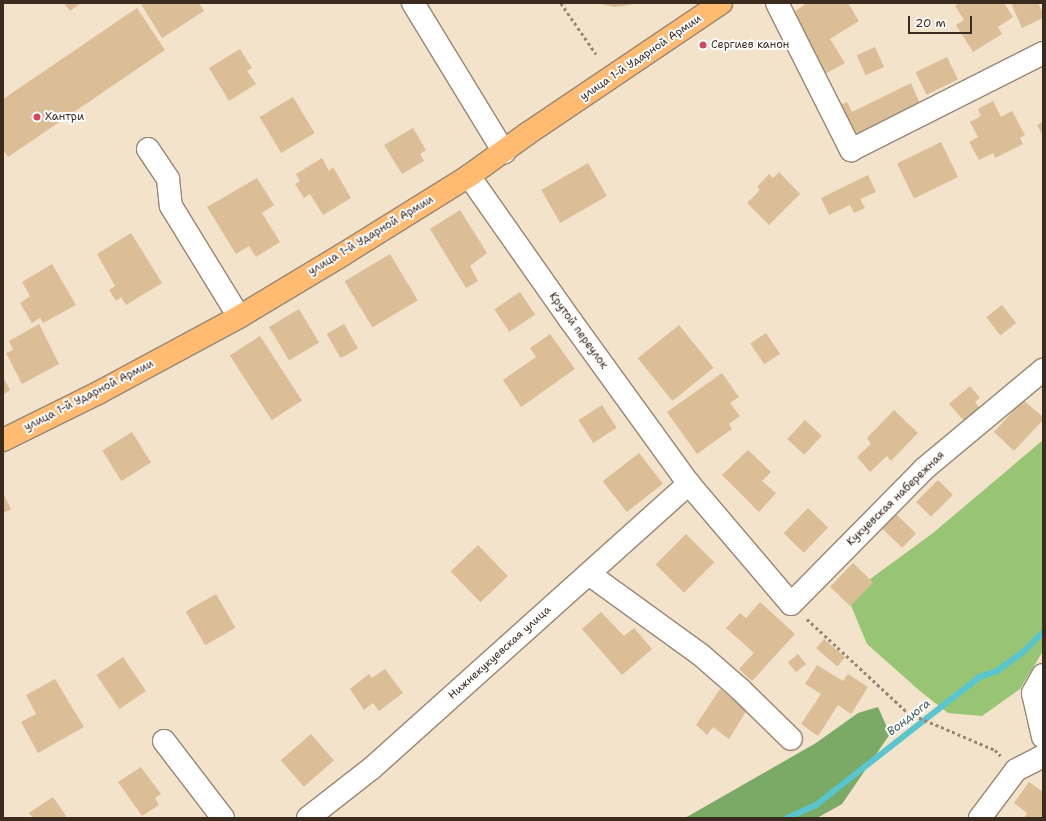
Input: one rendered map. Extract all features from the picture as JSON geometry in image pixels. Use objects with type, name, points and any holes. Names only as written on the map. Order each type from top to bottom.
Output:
[{"type":"main road","name":"улица 1-й Ударной Армии","points":[[3,440],[98,393],[239,317],[469,176],[527,134],[721,3]]},
{"type":"street","points":[[413,3],[504,152]]},
{"type":"street","points":[[777,3],[851,150],[1043,53]]},
{"type":"street","points":[[148,149],[168,179],[171,206],[239,317]]},
{"type":"street","name":"Крутой переулок","points":[[469,176],[571,321],[689,484],[791,604]]},
{"type":"street","name":"Кукуевская набережная","points":[[791,604],[924,469],[1043,370]]},
{"type":"street","name":"Нижнекукуевская улица","points":[[308,818],[372,768],[689,484]]},
{"type":"street","points":[[589,574],[701,655],[740,689],[791,739]]},
{"type":"street","points":[[1043,675],[1033,693],[1043,737]]},
{"type":"street","points":[[164,741],[223,818]]},
{"type":"street","points":[[980,818],[1016,770],[1043,756]]},
{"type":"path","points":[[561,3],[596,54]]},
{"type":"path","points":[[791,604],[908,713],[994,750]]},
{"type":"green space","points":[[1043,440],[1043,651],[1020,689],[982,716],[948,713],[920,691],[867,644],[847,596],[933,533]]},
{"type":"green space","points":[[878,707],[890,734],[842,804],[817,818],[685,818],[816,743],[858,713]]},
{"type":"building","points":[[64,3],[81,3],[70,11]]},
{"type":"building","points":[[199,3],[204,11],[162,38],[141,4]]},
{"type":"building","points":[[595,3],[634,3],[615,7]]},
{"type":"building","points":[[807,3],[848,3],[859,21],[830,39],[845,63],[818,78],[787,17]]},
{"type":"building","points":[[959,3],[1004,3],[1013,17],[998,27],[1002,34],[973,52],[956,25],[964,20],[955,6]]},
{"type":"building","points":[[1011,3],[1038,3],[1043,13],[1043,18],[1022,28]]},
{"type":"building","points":[[137,8],[165,50],[8,157],[3,150],[3,99]]},
{"type":"building","points":[[875,47],[884,67],[866,75],[857,55]]},
{"type":"building","points":[[240,49],[252,68],[247,71],[256,84],[229,101],[209,68]]},
{"type":"building","points":[[947,57],[958,79],[927,95],[916,72]]},
{"type":"building","points":[[911,83],[920,104],[850,138],[835,107],[847,102],[852,112]]},
{"type":"building","points":[[293,97],[315,133],[281,153],[260,117]]},
{"type":"building","points":[[993,101],[1001,117],[1012,111],[1025,135],[1020,138],[1023,144],[995,158],[993,153],[979,160],[969,142],[978,137],[970,122],[981,116],[978,109]]},
{"type":"building","points":[[1043,122],[1043,136],[1037,125]]},
{"type":"building","points":[[413,128],[426,150],[420,154],[424,161],[402,174],[384,145]]},
{"type":"building","points":[[941,142],[958,177],[914,199],[897,163]]},
{"type":"building","points":[[322,158],[329,171],[333,167],[351,198],[323,215],[310,194],[304,198],[295,184],[300,181],[296,174]]},
{"type":"building","points":[[588,163],[607,196],[560,223],[541,190]]},
{"type":"building","points":[[779,172],[800,194],[769,225],[747,203],[760,190],[757,187],[769,174],[773,178]]},
{"type":"building","points":[[868,175],[876,192],[860,199],[865,208],[854,213],[850,205],[829,215],[821,198]]},
{"type":"building","points":[[257,178],[274,205],[262,213],[280,242],[256,257],[249,246],[236,254],[207,207]]},
{"type":"building","points":[[460,210],[487,253],[470,266],[478,281],[466,288],[430,229]]},
{"type":"building","points":[[131,233],[162,283],[126,305],[121,297],[116,301],[109,290],[115,286],[97,254]]},
{"type":"building","points":[[390,254],[418,300],[372,328],[345,281]]},
{"type":"building","points":[[52,264],[76,305],[43,323],[40,318],[32,323],[20,303],[30,296],[22,282]]},
{"type":"building","points":[[520,292],[535,314],[509,332],[494,309]]},
{"type":"building","points":[[1002,305],[1016,323],[1000,335],[986,317]]},
{"type":"building","points":[[299,309],[319,342],[289,360],[269,327]]},
{"type":"building","points":[[39,324],[59,364],[22,384],[6,353],[13,350],[9,341]]},
{"type":"building","points":[[344,324],[358,348],[341,358],[327,334]]},
{"type":"building","points":[[679,325],[714,368],[672,401],[638,358]]},
{"type":"building","points":[[766,333],[780,354],[764,364],[750,344]]},
{"type":"building","points":[[550,334],[575,369],[521,407],[503,380],[536,357],[530,348]]},
{"type":"building","points":[[260,336],[302,401],[272,420],[230,356]]},
{"type":"building","points":[[722,373],[739,397],[730,403],[740,416],[729,424],[732,429],[697,454],[667,412]]},
{"type":"building","points":[[3,377],[10,390],[3,395]]},
{"type":"building","points":[[970,386],[980,398],[975,402],[981,410],[967,424],[949,404]]},
{"type":"building","points":[[1023,400],[1043,417],[1043,420],[1014,451],[994,432]]},
{"type":"building","points":[[602,405],[617,428],[593,443],[579,420]]},
{"type":"building","points":[[894,410],[918,433],[891,461],[887,456],[870,472],[857,457],[871,444],[867,438]]},
{"type":"building","points":[[805,420],[822,436],[804,455],[787,439]]},
{"type":"building","points":[[132,432],[151,463],[121,481],[102,451]]},
{"type":"building","points":[[748,450],[771,472],[762,481],[776,493],[759,512],[722,475]]},
{"type":"building","points":[[639,453],[663,484],[627,512],[603,481]]},
{"type":"building","points":[[938,480],[953,495],[931,517],[916,502]]},
{"type":"building","points":[[3,493],[11,509],[3,513]]},
{"type":"building","points":[[808,508],[828,527],[804,553],[784,533]]},
{"type":"building","points":[[896,514],[916,533],[902,548],[882,528]]},
{"type":"building","points":[[686,534],[714,562],[684,593],[656,564]]},
{"type":"building","points":[[478,545],[508,576],[481,602],[451,571]]},
{"type":"building","points":[[853,563],[873,582],[850,606],[830,587]]},
{"type":"building","points":[[216,594],[236,628],[205,645],[186,612]]},
{"type":"building","points":[[760,602],[795,634],[752,681],[739,669],[754,653],[726,628],[740,613],[746,618]]},
{"type":"building","points":[[601,612],[624,636],[634,628],[652,649],[622,675],[582,629]]},
{"type":"building","points":[[824,639],[845,657],[837,666],[816,648]]},
{"type":"building","points":[[798,654],[806,664],[796,672],[788,662]]},
{"type":"building","points":[[123,657],[146,691],[119,709],[96,675]]},
{"type":"building","points":[[817,665],[843,681],[848,674],[868,687],[851,714],[838,705],[818,736],[801,724],[821,694],[805,684]]},
{"type":"building","points":[[385,669],[403,693],[379,711],[373,703],[364,710],[350,689],[369,674],[372,678]]},
{"type":"building","points":[[55,679],[84,727],[38,753],[21,722],[36,714],[26,695]]},
{"type":"building","points":[[720,689],[747,710],[729,739],[713,727],[707,735],[696,725]]},
{"type":"building","points":[[311,734],[334,760],[304,787],[281,760]]},
{"type":"building","points":[[141,767],[161,794],[155,798],[159,805],[142,816],[118,782]]},
{"type":"building","points":[[1029,782],[1043,792],[1043,818],[1024,818],[1027,813],[1014,803]]},
{"type":"building","points":[[53,797],[66,816],[63,818],[33,818],[29,813]]},
{"type":"waterway","name":"Вондюга","points":[[787,818],[816,805],[979,677],[997,671],[1023,652],[1043,632]]},
{"type":"place","name":"Сергиев канон","points":[[703,45]]},
{"type":"place","name":"Хантри","points":[[37,117]]}]
